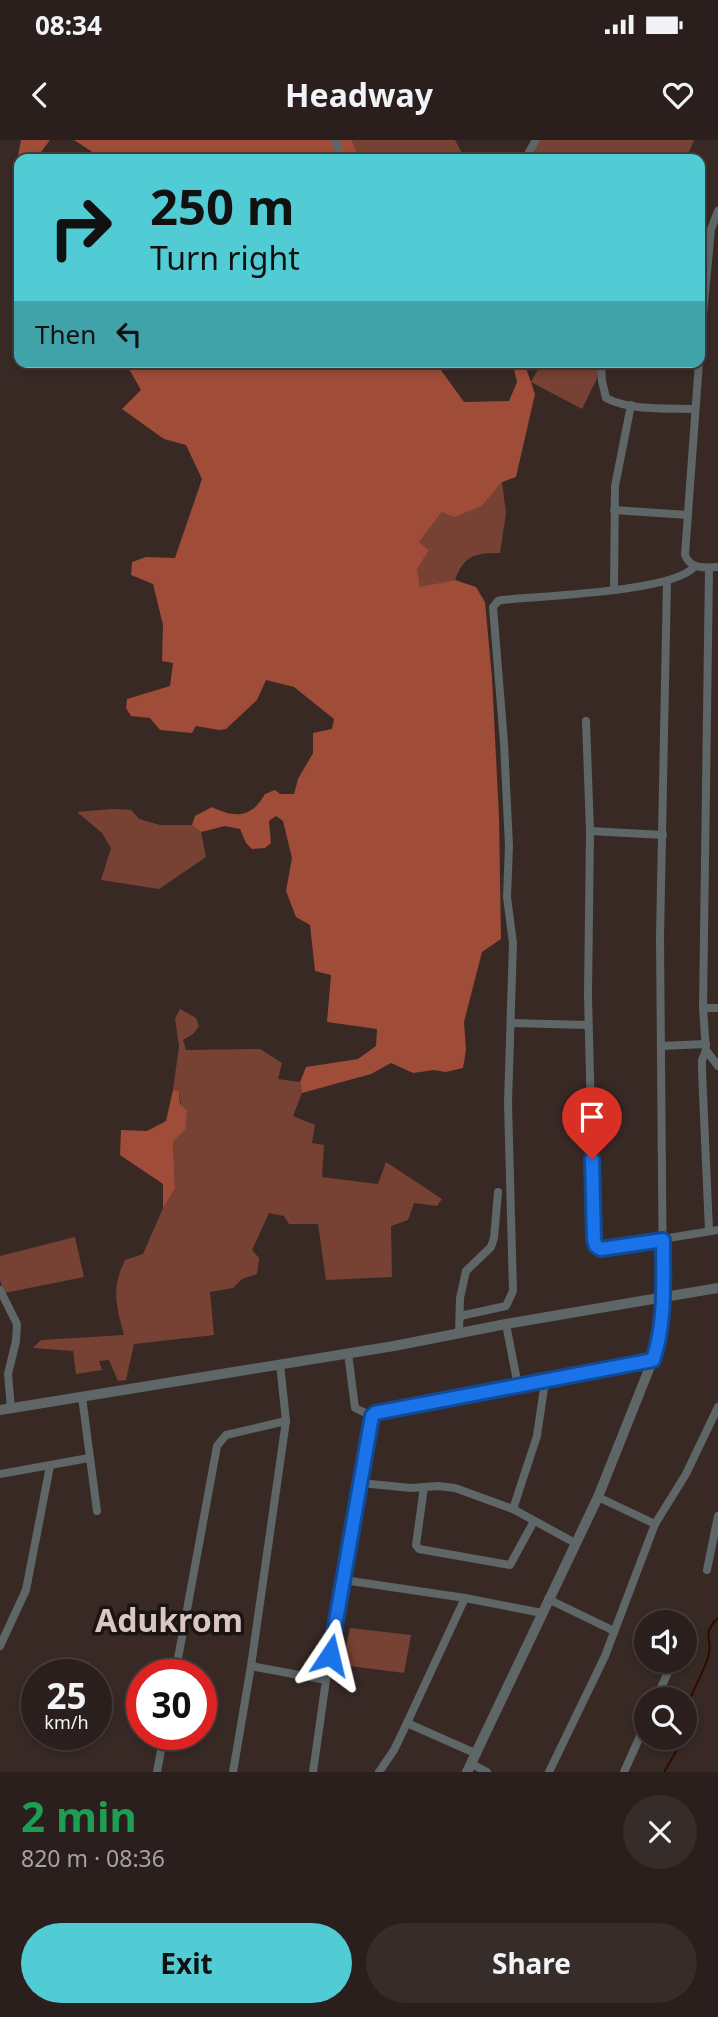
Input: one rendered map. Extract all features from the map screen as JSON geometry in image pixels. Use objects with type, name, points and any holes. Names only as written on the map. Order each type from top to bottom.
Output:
[{"type":"street","points":[[705,293],[711,229],[718,211]]},
{"type":"street","points":[[601,368],[606,398],[631,405],[695,409]]},
{"type":"street","points":[[586,721],[590,831],[588,1025],[594,1240],[596,1246],[601,1249],[714,1231],[702,1071],[706,1047],[703,1008],[713,567],[694,566],[687,561],[685,555],[698,368]]},
{"type":"street","points":[[614,590],[615,486],[631,405]]},
{"type":"street","points":[[614,510],[688,515]]},
{"type":"street","points":[[460,1316],[506,1306],[513,1291],[508,1103],[513,943],[506,897],[509,846],[493,607],[502,600],[614,590],[667,581],[685,575],[694,566]]},
{"type":"street","points":[[472,1763],[598,1497],[657,1349],[663,1297],[660,937],[667,581]]},
{"type":"street","points":[[590,831],[663,835]]},
{"type":"street","points":[[703,1008],[718,1008]]},
{"type":"street","points":[[511,1023],[588,1025]]},
{"type":"street","points":[[661,1046],[706,1047]]},
{"type":"street","points":[[706,1047],[718,1066]]},
{"type":"street","points":[[459,1334],[460,1298],[466,1270],[491,1247],[498,1192]]},
{"type":"street","points":[[0,1290],[17,1324],[5,1410],[718,1288]]},
{"type":"street","points":[[506,1324],[518,1386]]},
{"type":"street","points":[[348,1353],[355,1408],[372,1416]]},
{"type":"street","points":[[313,1772],[326,1680],[372,1416],[379,1411],[653,1360]]},
{"type":"street","points":[[233,1772],[286,1421],[280,1364]]},
{"type":"street","points":[[513,1509],[537,1436],[545,1381]]},
{"type":"street","points":[[82,1397],[97,1511]]},
{"type":"street","points":[[549,1772],[605,1656],[655,1524],[707,1434],[718,1407]]},
{"type":"street","points":[[178,1659],[217,1446],[226,1435],[286,1421]]},
{"type":"street","points":[[0,1474],[89,1458]]},
{"type":"street","points":[[0,1646],[26,1590],[50,1466]]},
{"type":"street","points":[[361,1483],[411,1488],[455,1488],[513,1509],[575,1543]]},
{"type":"street","points":[[424,1486],[416,1545],[419,1549],[510,1565],[534,1521]]},
{"type":"street","points":[[598,1497],[655,1524]]},
{"type":"street","points":[[707,1570],[718,1516]]},
{"type":"street","points":[[344,1580],[465,1598],[542,1613]]},
{"type":"street","points":[[379,1772],[394,1750],[465,1598]]},
{"type":"street","points":[[548,1600],[614,1631]]},
{"type":"street","points":[[251,1666],[326,1680]]},
{"type":"street","points":[[407,1723],[487,1772]]},
{"type":"street","points":[[157,1772],[161,1750]]},
{"type":"street","points":[[624,1772],[634,1750]]},
{"type":"shaded area","points":[[21,140],[50,140],[40,154],[18,154]]},
{"type":"shaded area","points":[[74,140],[352,140],[357,154],[95,154]]},
{"type":"shaded area","points":[[352,140],[455,140],[462,154],[357,154]]},
{"type":"shaded area","points":[[540,140],[694,140],[688,154],[532,154]]},
{"type":"shaded area","points":[[128,368],[439,368],[464,402],[509,401],[517,382],[514,369],[526,368],[535,394],[516,477],[502,482],[482,506],[454,517],[442,512],[419,542],[429,550],[417,569],[420,587],[455,580],[476,587],[485,602],[492,678],[499,817],[501,939],[482,952],[464,1022],[466,1050],[463,1068],[446,1072],[434,1070],[413,1073],[391,1063],[371,1074],[302,1093],[300,1082],[306,1067],[358,1059],[376,1046],[377,1029],[327,1022],[331,975],[315,971],[310,925],[296,917],[286,891],[292,858],[283,821],[276,816],[269,821],[271,843],[265,848],[252,849],[240,829],[225,826],[201,832],[192,825],[195,816],[212,807],[229,813],[243,814],[255,807],[265,794],[275,790],[280,794],[294,794],[298,779],[313,753],[313,733],[332,729],[334,719],[294,687],[266,680],[257,700],[226,729],[196,726],[192,733],[160,730],[150,718],[131,716],[126,708],[127,699],[170,686],[173,663],[162,661],[163,625],[153,584],[131,575],[132,562],[146,557],[175,558],[202,479],[186,445],[164,439],[122,409],[141,390]]},
{"type":"shaded area","points":[[539,368],[593,368],[600,372],[582,409],[531,382]]},
{"type":"shaded area","points":[[502,482],[506,513],[500,553],[472,557],[462,565],[455,580],[420,588],[416,569],[429,550],[419,542],[442,512],[482,506]]},
{"type":"shaded area","points":[[131,810],[139,819],[160,825],[192,825],[201,832],[206,857],[159,889],[101,880],[111,848],[102,833],[77,812]]},
{"type":"shaded area","points":[[180,1009],[196,1018],[199,1026],[183,1040],[186,1050],[260,1049],[282,1063],[278,1079],[300,1082],[302,1093],[293,1116],[315,1125],[312,1143],[324,1145],[322,1177],[378,1184],[386,1162],[442,1199],[437,1206],[414,1203],[408,1220],[391,1226],[392,1277],[326,1280],[318,1224],[289,1224],[284,1216],[269,1213],[252,1250],[259,1258],[257,1274],[242,1279],[233,1288],[210,1292],[214,1335],[134,1344],[126,1380],[118,1381],[109,1360],[99,1361],[102,1370],[76,1374],[73,1351],[33,1348],[41,1340],[124,1335],[116,1297],[121,1270],[125,1260],[143,1254],[163,1208],[175,1189],[173,1140],[185,1130],[179,1091],[173,1090],[179,1046],[175,1018]]},
{"type":"shaded area","points":[[173,1090],[179,1091],[180,1104],[187,1111],[185,1130],[173,1141],[175,1189],[163,1208],[163,1184],[120,1155],[121,1130],[147,1131],[166,1121]]},
{"type":"shaded area","points":[[75,1237],[84,1277],[4,1293],[0,1280],[0,1256]]},
{"type":"shaded area","points":[[350,1628],[411,1635],[404,1673],[342,1665]]},
{"type":"waterway","points":[[695,1687],[708,1658],[710,1629],[718,1618]]},
{"type":"waterway","points":[[664,1772],[677,1750]]},
{"type":"district","name":"Adukrom","points":[[169,1621]]},
{"type":"route","points":[[330,1655],[372,1416],[375,1413],[653,1360],[657,1349],[663,1297],[663,1240],[601,1249],[596,1246],[592,1159]]}]
